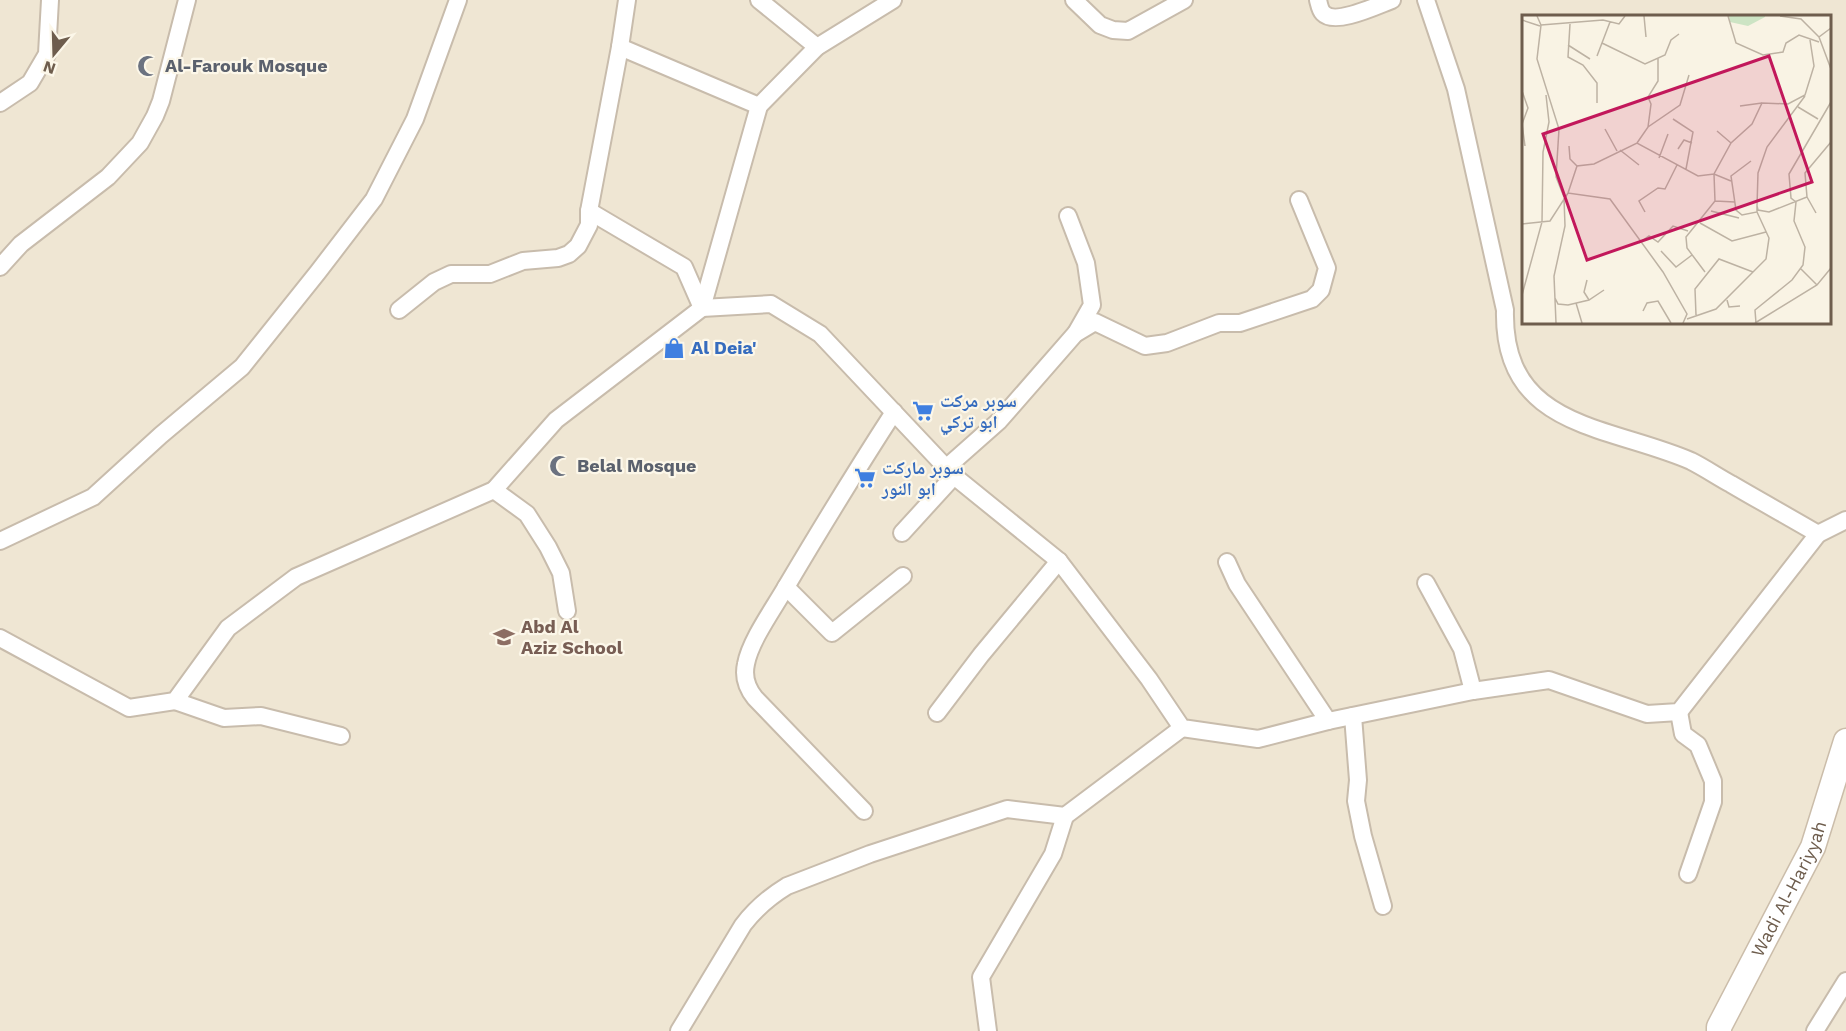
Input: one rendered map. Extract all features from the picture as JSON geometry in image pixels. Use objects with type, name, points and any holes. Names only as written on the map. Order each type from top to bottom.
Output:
[{"type":"main road","name":"Wadi Al-Hariyyah","points":[[1719,1031],[1813,847],[1846,741]]},
{"type":"street","points":[[0,103],[30,83],[47,54],[50,0]]},
{"type":"street","points":[[0,267],[21,244],[108,177],[140,143],[161,101],[187,0]]},
{"type":"street","points":[[0,541],[93,497],[160,435],[242,367],[374,199],[415,119],[458,0]]},
{"type":"street","points":[[399,310],[434,282],[452,274],[490,274],[523,261],[558,258],[569,254],[578,246],[589,225],[589,212],[627,0]]},
{"type":"street","points":[[759,0],[817,47]]},
{"type":"street","points":[[702,308],[759,106],[817,47],[893,0]]},
{"type":"street","points":[[1074,0],[1100,26],[1128,31],[1184,0]]},
{"type":"street","points":[[1318,0],[1322,13],[1329,18],[1342,18],[1392,0]]},
{"type":"street","points":[[1426,0],[1458,101],[1504,310],[1506,345],[1516,372],[1524,384],[1543,404],[1568,419],[1691,462],[1818,534]]},
{"type":"street","points":[[620,47],[759,106]]},
{"type":"street","points":[[1075,333],[1095,322],[1145,346],[1167,343],[1220,323],[1240,322],[1312,299],[1321,290],[1327,268],[1299,200]]},
{"type":"street","points":[[589,212],[684,267],[702,308]]},
{"type":"street","points":[[902,533],[950,471],[999,421],[1075,333],[1092,305],[1086,263],[1068,216]]},
{"type":"street","points":[[175,701],[228,628],[296,577],[494,490],[556,420],[702,308],[771,304],[820,334],[950,471],[1059,561],[1149,679],[1182,728]]},
{"type":"street","points":[[864,811],[756,700],[747,686],[745,673],[747,659],[765,623],[838,499],[894,411]]},
{"type":"street","points":[[494,490],[527,514],[548,547],[561,573],[567,611]]},
{"type":"street","points":[[988,1031],[981,977],[1053,854],[1065,816],[1182,728],[1258,739],[1328,721],[1473,691],[1549,680],[1647,714],[1678,712],[1818,534],[1846,520]]},
{"type":"street","points":[[937,713],[981,655],[1059,561]]},
{"type":"street","points":[[1227,562],[1237,584],[1328,721]]},
{"type":"street","points":[[786,587],[832,633],[903,576]]},
{"type":"street","points":[[1426,583],[1462,649],[1473,691]]},
{"type":"street","points":[[0,638],[129,708],[175,701],[224,718],[261,716],[341,736]]},
{"type":"street","points":[[1678,712],[1683,734],[1698,745],[1713,781],[1713,802],[1688,874]]},
{"type":"street","points":[[1353,716],[1358,780],[1356,801],[1363,836],[1383,906]]},
{"type":"street","points":[[679,1031],[743,925],[763,903],[787,886],[870,854],[1007,809],[1065,816]]},
{"type":"street","points":[[1815,1031],[1846,981]]},
{"type":"shaded area","points":[[0,0],[1846,0],[1846,1031],[0,1031]]},
{"type":"place","name":"Al-Farouk Mosque","points":[[148,66]]},
{"type":"place","name":"Al Deia'","points":[[674,348]]},
{"type":"place","name":"سوبر مركت ابو تركي","points":[[923,411]]},
{"type":"place","name":"Belal Mosque","points":[[560,466]]},
{"type":"place","name":"سوبر ماركت ابو النور","points":[[865,478]]},
{"type":"place","name":"Abd Al Aziz School","points":[[504,637]]}]
